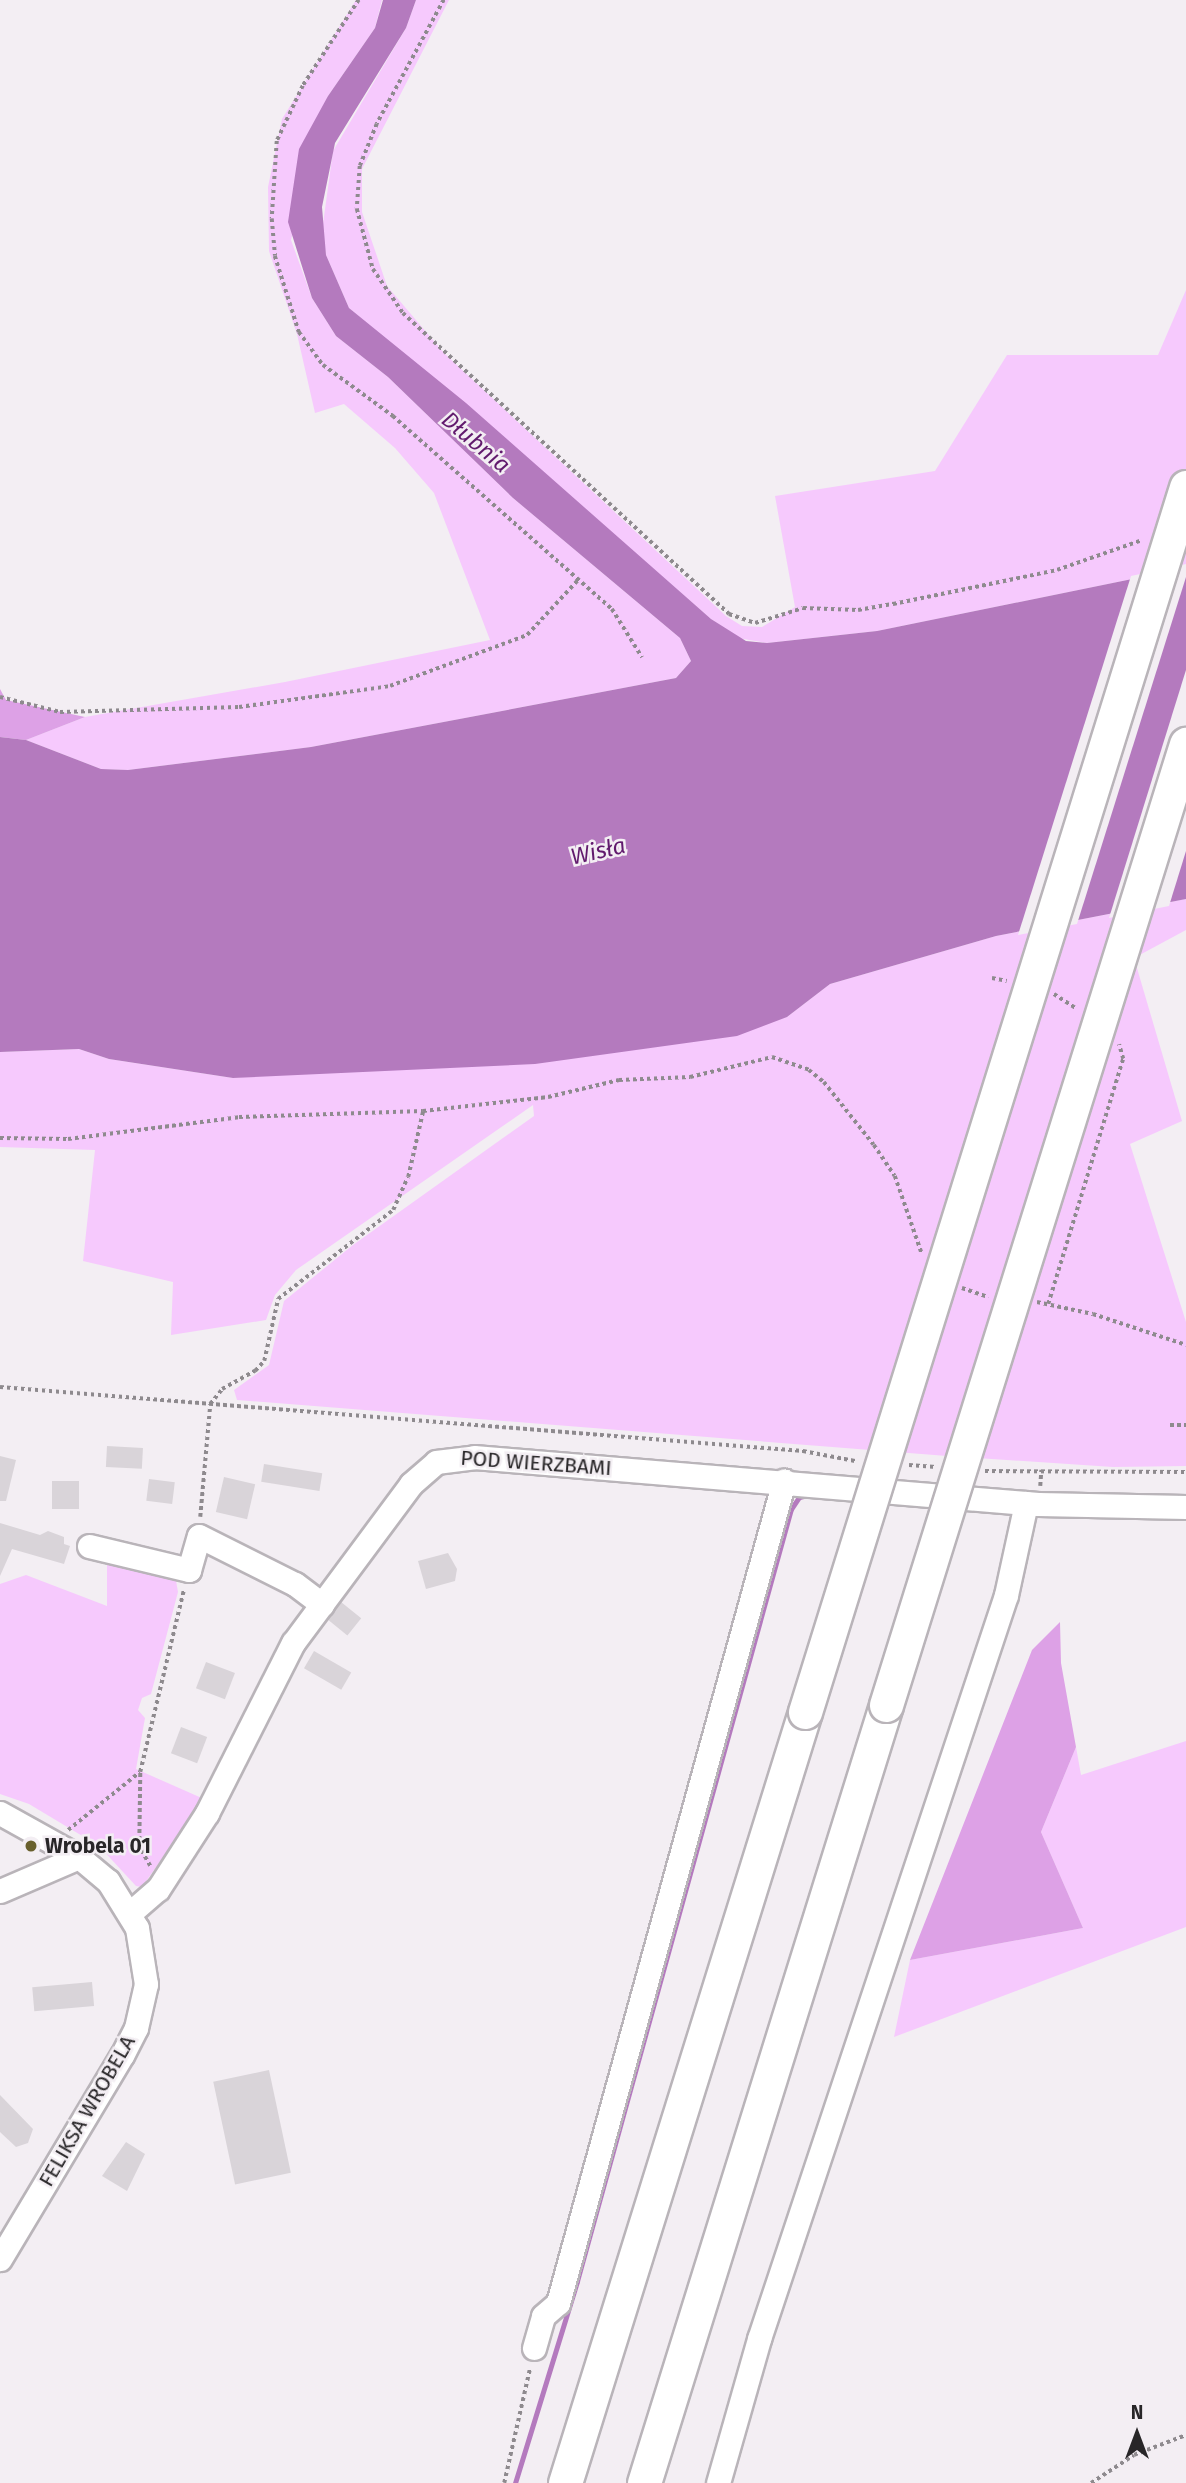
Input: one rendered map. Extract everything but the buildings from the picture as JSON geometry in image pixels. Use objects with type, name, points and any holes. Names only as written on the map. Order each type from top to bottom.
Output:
[{"type":"highway","points":[[565,2483],[1186,487]]},
{"type":"highway","points":[[644,2483],[1186,744]]},
{"type":"street","name":"POD WIERZBAMI","points":[[130,1913],[166,1876],[207,1813],[293,1643],[411,1484],[428,1466],[445,1459],[784,1481],[1026,1503],[1186,1507]]},
{"type":"street","points":[[534,2348],[543,2316],[558,2303],[562,2291],[784,1481]]},
{"type":"street","points":[[718,2483],[759,2339],[1006,1595],[1026,1503]]},
{"type":"street","points":[[89,1546],[189,1570],[199,1536],[295,1584],[322,1604]]},
{"type":"street","name":"FELIKSA WROBELA","points":[[0,1813],[79,1857],[108,1881],[130,1913],[146,1965],[136,2028],[0,2259]]},
{"type":"street","points":[[0,1891],[79,1857]]},
{"type":"path","points":[[359,0],[303,86],[277,141],[272,219],[276,273],[285,298],[315,358],[393,416],[578,580],[627,627],[642,657]]},
{"type":"path","points":[[444,0],[377,124],[360,166],[357,209],[373,269],[403,313],[729,614],[755,623],[803,608],[858,610],[1057,570],[1120,547]]},
{"type":"path","points":[[0,697],[60,712],[239,707],[390,686],[527,635],[578,580]]},
{"type":"path","points":[[0,1138],[68,1139],[239,1117],[423,1111],[548,1097],[619,1080],[690,1077],[772,1057],[809,1070],[824,1082],[874,1145],[895,1176],[925,1258]]},
{"type":"path","points":[[199,1536],[210,1404],[222,1389],[256,1371],[264,1361],[278,1299],[393,1210],[408,1177],[423,1111]]},
{"type":"path","points":[[959,1287],[999,1298]]},
{"type":"path","points":[[1024,1301],[1093,1314],[1186,1345]]},
{"type":"path","points":[[0,1387],[803,1451],[861,1461]]},
{"type":"path","points":[[1170,1425],[1186,1425]]},
{"type":"path","points":[[900,1464],[939,1467]]},
{"type":"path","points":[[977,1470],[1041,1473],[1186,1472]]},
{"type":"path","points":[[166,1876],[142,1859],[139,1847],[140,1772],[189,1570]]},
{"type":"path","points":[[67,1831],[140,1772]]},
{"type":"path","points":[[504,2483],[534,2348]]},
{"type":"path","points":[[1091,2483],[1134,2455],[1186,2435]]},
{"type":"shaded area","points":[[356,0],[382,0],[375,28],[328,96],[291,240],[312,298],[336,336],[388,377],[513,498],[680,638],[691,661],[676,678],[311,747],[128,770],[101,769],[26,740],[85,717],[285,682],[490,640],[434,493],[395,448],[344,404],[315,413],[297,334],[269,251],[268,187],[282,119]]},
{"type":"shaded area","points":[[416,0],[449,0],[362,169],[362,212],[387,286],[444,353],[726,616],[742,626],[762,627],[795,607],[775,496],[935,471],[1007,355],[1158,355],[1186,290],[1186,568],[877,631],[767,643],[738,638],[711,619],[349,308],[326,255],[322,231],[333,151],[406,28]]},
{"type":"shaded area","points":[[0,689],[6,700],[85,717],[26,740],[0,737]]},
{"type":"shaded area","points":[[1186,899],[1186,930],[1134,958],[1182,1121],[1130,1144],[1186,1322],[1186,1466],[1113,1467],[947,1456],[237,1400],[234,1390],[269,1365],[284,1301],[353,1245],[534,1116],[533,1105],[296,1270],[275,1295],[266,1320],[171,1335],[173,1282],[83,1261],[95,1150],[0,1147],[0,1052],[79,1049],[109,1059],[233,1078],[787,1017],[830,984],[996,936]]},
{"type":"shaded area","points":[[107,1558],[175,1575],[178,1592],[151,1694],[142,1698],[138,1710],[145,1718],[136,1769],[204,1799],[142,1887],[136,1886],[99,1846],[29,1804],[0,1794],[0,1584],[26,1575],[107,1606]]},
{"type":"shaded area","points":[[1060,1622],[1061,1663],[1076,1747],[1041,1832],[1083,1928],[910,1960],[1032,1650]]},
{"type":"shaded area","points":[[1186,1741],[1186,1927],[894,2037],[910,1960],[1083,1928],[1041,1832],[1076,1747],[1081,1775]]},
{"type":"water","points":[[383,0],[416,0],[406,28],[335,143],[322,207],[326,255],[349,308],[466,403],[711,619],[746,641],[767,643],[877,631],[1186,568],[1186,899],[996,936],[830,984],[787,1017],[737,1036],[535,1064],[233,1078],[109,1059],[79,1049],[0,1052],[0,737],[26,740],[101,769],[128,770],[311,747],[676,678],[691,661],[680,638],[513,498],[388,377],[336,336],[312,298],[288,222],[299,149],[328,96],[375,28]]},
{"type":"pier","points":[[1186,564],[1186,577],[1077,924],[1018,935],[1131,576]]},
{"type":"pier","points":[[1186,670],[1186,851],[1169,906],[1109,918]]},
{"type":"waterway","points":[[515,2483],[577,2281],[791,1509],[799,1497],[808,1495]]},
{"type":"place","name":"Wrobela 01","points":[[31,1846]]},
{"type":"water label","name":"Dłubnia","points":[[476,442]]},
{"type":"water label","name":"Wisła","points":[[598,851]]}]
